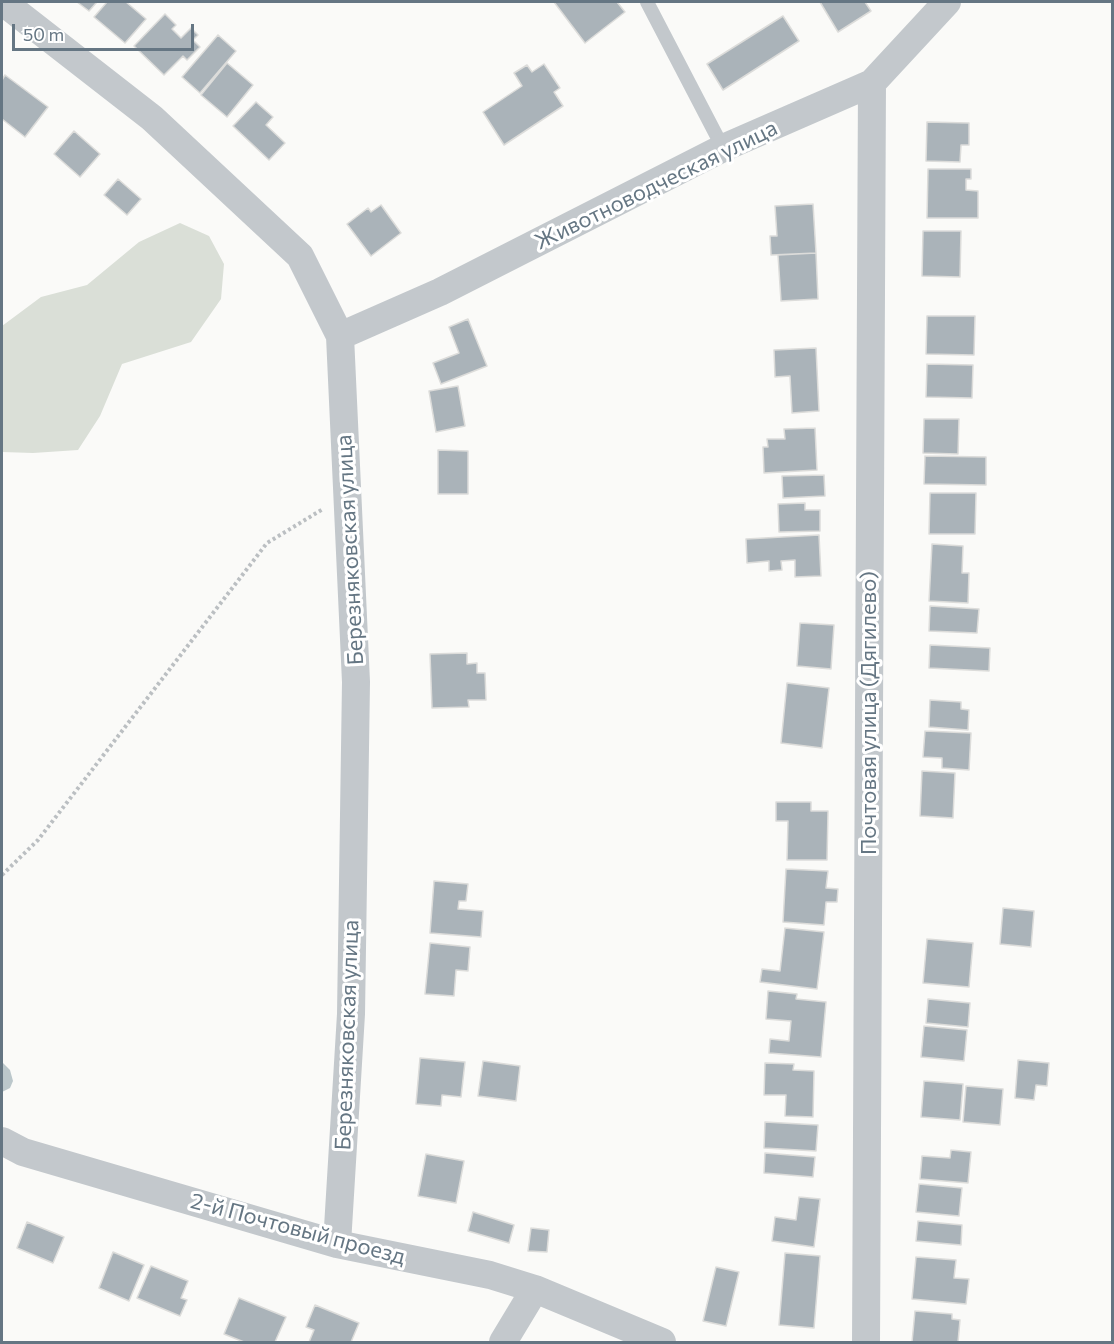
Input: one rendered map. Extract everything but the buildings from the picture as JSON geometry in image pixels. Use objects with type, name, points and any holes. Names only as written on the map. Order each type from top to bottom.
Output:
[{"type":"street","name":"Березняковская улица","points":[[3,2],[152,118],[300,256],[340,336],[356,682],[351,1014],[337,1244]]},
{"type":"street","name":"Животноводческая улица","points":[[340,336],[440,292],[723,148],[872,83],[947,2]]},
{"type":"street","name":"Почтовая улица (Дягилево)","points":[[866,1342],[872,83]]},
{"type":"street","name":"2-й Почтовый проезд","points":[[2,1141],[23,1152],[337,1244],[490,1275],[535,1289],[662,1342]]},
{"type":"street","points":[[503,1342],[535,1289]]},
{"type":"lane","points":[[646,2],[723,148]]},
{"type":"path","points":[[2,875],[38,840],[267,543],[347,494]]},
{"type":"shaded area","points":[[180,223],[209,236],[224,264],[221,299],[191,342],[122,364],[100,416],[78,450],[33,453],[2,452],[2,326],[41,297],[87,285],[139,242]]},
{"type":"shaded area","points":[[2,1062],[10,1070],[13,1081],[10,1088],[2,1092]]}]
